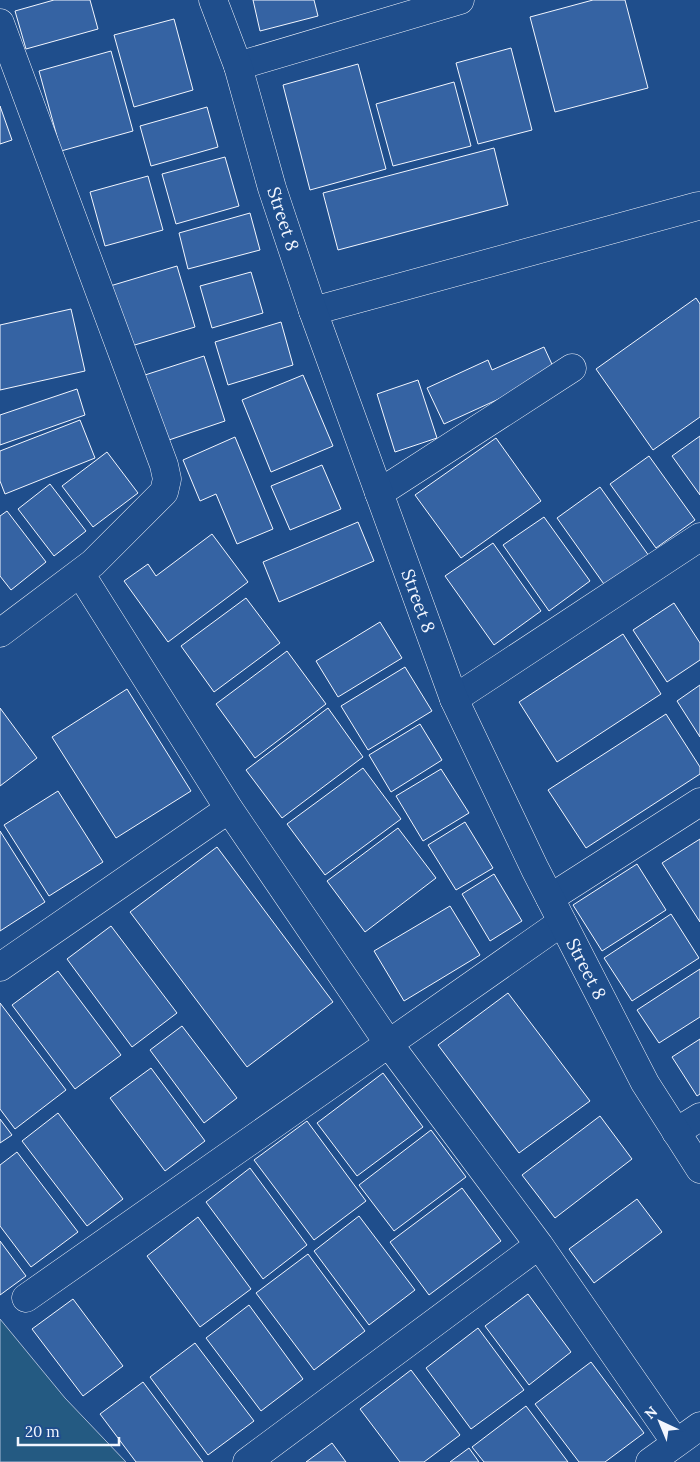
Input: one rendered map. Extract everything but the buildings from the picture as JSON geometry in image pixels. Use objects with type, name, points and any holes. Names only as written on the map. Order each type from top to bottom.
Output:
[{"type":"street","name":"Street 8","points":[[213,0],[238,66],[272,188],[313,311],[454,699],[550,898],[645,1083],[700,1169]]},
{"type":"street","points":[[238,66],[460,0]]},
{"type":"street","points":[[0,23],[164,465],[167,479],[164,492],[80,573],[0,633]]},
{"type":"street","points":[[313,311],[698,206]]},
{"type":"street","points":[[379,493],[572,368]]},
{"type":"street","points":[[454,699],[700,537]]},
{"type":"street","points":[[80,573],[229,809],[390,1044],[539,1245],[676,1443]]},
{"type":"street","points":[[550,898],[700,802]]},
{"type":"street","points":[[0,968],[229,809]]},
{"type":"street","points":[[26,1298],[562,922]]},
{"type":"street","points":[[676,1132],[700,1117]]},
{"type":"street","points":[[247,1462],[539,1245]]},
{"type":"street","points":[[650,1462],[700,1426]]},
{"type":"shaded area","points":[[0,1319],[65,1398],[126,1462],[0,1462]]}]
